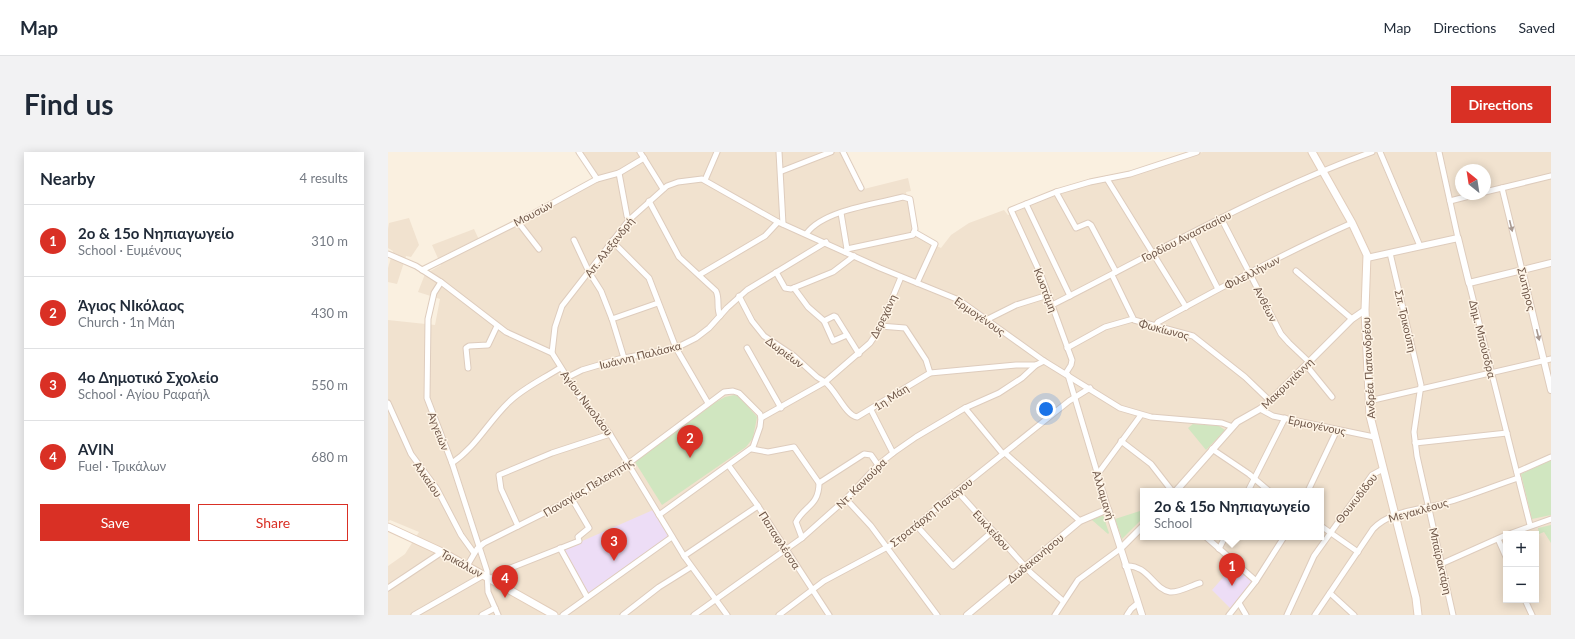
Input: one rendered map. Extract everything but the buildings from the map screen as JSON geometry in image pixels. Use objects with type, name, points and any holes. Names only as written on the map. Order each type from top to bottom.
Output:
[{"type":"main road","name":"Ανδρέα Παπανδρέου","points":[[1312,152],[1352,223],[1367,258],[1365,310],[1369,401],[1374,437],[1416,598],[1418,615]]},
{"type":"main road","name":"Τρικάλων","points":[[388,528],[442,552],[554,615]]},
{"type":"street","points":[[579,152],[597,179]]},
{"type":"street","points":[[640,152],[663,189]]},
{"type":"street","points":[[706,180],[717,152]]},
{"type":"street","points":[[779,152],[782,171],[784,224]]},
{"type":"street","points":[[782,171],[832,152]]},
{"type":"street","points":[[843,152],[861,188]]},
{"type":"street","points":[[1070,296],[1026,204],[1056,192],[1130,174],[1197,152]]},
{"type":"street","name":"Γορδίου Αναστασίου","points":[[1052,305],[1221,218],[1322,170],[1372,152]]},
{"type":"street","points":[[1380,152],[1420,246]]},
{"type":"street","name":"Δημ. Μπούσδρα","points":[[1439,152],[1469,284],[1530,525]]},
{"type":"street","name":"Μουσών","points":[[422,270],[518,222],[597,179],[619,173],[644,158]]},
{"type":"street","points":[[619,173],[627,216],[630,220]]},
{"type":"street","points":[[1491,191],[1551,176]]},
{"type":"street","name":"Απ. Αλεξανδρή","points":[[552,353],[555,327],[559,312],[566,300],[630,220],[663,189],[678,182],[696,179],[706,180]]},
{"type":"street","points":[[1107,179],[1186,307]]},
{"type":"street","name":"Ερμογένους","points":[[706,180],[778,222],[846,250],[854,256],[901,277],[959,300],[1044,360],[1120,408],[1141,415],[1222,423],[1233,427]]},
{"type":"street","name":"Σωτήρος","points":[[1502,188],[1551,390]]},
{"type":"street","name":"Φωκίωνος","points":[[1056,192],[1076,228],[1088,223],[1091,224],[1114,273],[1133,319],[1195,337],[1246,377],[1270,402]]},
{"type":"street","points":[[806,233],[813,226],[841,212],[908,197],[910,201],[914,232]]},
{"type":"street","points":[[1450,201],[1455,200]]},
{"type":"street","points":[[649,201],[679,257],[717,293],[717,310],[720,316]]},
{"type":"street","name":"Κωστάμη","points":[[1026,204],[1013,209],[1011,212],[1041,275],[1067,348],[1072,363],[1067,374]]},
{"type":"street","points":[[841,212],[846,250],[909,237],[914,232]]},
{"type":"street","name":"Ανθέων","points":[[1221,218],[1284,337],[1332,397]]},
{"type":"street","points":[[518,222],[539,249]]},
{"type":"street","points":[[699,275],[765,236],[778,222]]},
{"type":"street","name":"Φιλελλήνων","points":[[1155,326],[1158,322],[1218,289],[1314,240],[1352,223]]},
{"type":"street","points":[[914,232],[935,244],[917,283]]},
{"type":"street","points":[[1190,234],[1218,289]]},
{"type":"street","points":[[1367,258],[1458,238]]},
{"type":"street","points":[[574,240],[600,291],[612,319],[624,358]]},
{"type":"street","points":[[612,241],[648,276],[676,348],[708,403],[722,393],[736,391],[758,411],[762,418],[757,440],[752,449],[659,515]]},
{"type":"street","name":"Ιωάννη Παλάσκα","points":[[566,378],[582,370],[624,358],[676,348],[704,333],[739,296],[826,242]]},
{"type":"street","name":"Σπ. Τρικούπη","points":[[1390,253],[1421,389]]},
{"type":"street","points":[[388,254],[422,270],[441,282],[497,326],[512,335],[552,353]]},
{"type":"street","points":[[776,272],[785,288],[794,288],[833,272],[854,256]]},
{"type":"street","points":[[1469,284],[1551,263]]},
{"type":"street","points":[[1296,271],[1352,319]]},
{"type":"street","name":"Δερεχάνη","points":[[825,382],[870,343],[880,326],[901,277]]},
{"type":"street","name":"Αγγειών","points":[[441,282],[434,294],[428,319],[427,395],[452,463],[488,578],[487,590],[498,615]]},
{"type":"street","points":[[794,288],[811,311],[824,322],[833,341],[847,335]]},
{"type":"street","points":[[986,320],[1016,305],[1048,295]]},
{"type":"street","name":"Δωριέων","points":[[739,296],[752,321],[764,336],[794,356],[817,377],[825,382]]},
{"type":"street","points":[[612,319],[658,303]]},
{"type":"street","name":"Μακρυγιάννη","points":[[1179,488],[1233,427],[1242,419],[1270,402],[1352,319],[1365,310]]},
{"type":"street","points":[[824,322],[835,316],[859,354]]},
{"type":"street","points":[[1067,348],[1105,327],[1133,319]]},
{"type":"street","points":[[468,368],[466,348],[469,346],[488,345],[497,326]]},
{"type":"street","points":[[880,326],[905,328],[926,360],[930,373]]},
{"type":"street","points":[[747,348],[781,408]]},
{"type":"street","name":"Αγίου Νικολάου","points":[[552,353],[566,378],[610,434],[629,463],[691,567],[727,615]]},
{"type":"street","points":[[1369,401],[1551,359]]},
{"type":"street","points":[[1036,365],[1044,360]]},
{"type":"street","name":"1η Μάη","points":[[825,382],[832,388],[851,416],[858,417],[930,373],[1016,365],[1036,365]]},
{"type":"street","name":"Ντ. Κανιούρα","points":[[694,615],[802,538],[846,499],[878,464],[893,452],[965,408],[998,393],[1022,378],[1036,365]]},
{"type":"street","points":[[452,463],[472,448],[495,417],[510,401],[560,368]]},
{"type":"street","name":"Αλλαμανή","points":[[1067,374],[1125,566],[1142,615]]},
{"type":"street","points":[[762,418],[825,382]]},
{"type":"street","name":"Στρατάρχη Παπάγου","points":[[779,615],[812,589],[832,576],[887,548],[1074,397],[1090,388]]},
{"type":"street","name":"Μπαϊρακτάρη","points":[[1421,389],[1415,416],[1415,443],[1453,615]]},
{"type":"street","name":"Αλκαίου","points":[[388,403],[413,458],[437,489],[461,535],[474,553]]},
{"type":"street","name":"Παναγίας Πελεκητής","points":[[468,566],[474,553],[479,547],[572,499],[629,463],[687,421],[708,403]]},
{"type":"street","points":[[965,408],[1004,453],[1080,521]]},
{"type":"street","name":"Ερμογένους","points":[[1260,409],[1273,416],[1374,437]]},
{"type":"street","points":[[870,410],[893,452]]},
{"type":"street","points":[[1097,475],[1141,415]]},
{"type":"street","points":[[1250,488],[1285,418]]},
{"type":"street","points":[[1309,488],[1337,430]]},
{"type":"street","points":[[1415,443],[1507,433]]},
{"type":"street","points":[[518,526],[501,489],[498,477],[500,473],[552,452],[610,434]]},
{"type":"street","points":[[1121,441],[1151,464],[1170,488]]},
{"type":"street","points":[[752,449],[768,452],[793,446],[819,483],[819,490],[814,502],[796,522],[802,538]]},
{"type":"street","points":[[1212,450],[1266,488]]},
{"type":"street","points":[[819,483],[864,454],[871,455],[878,464]]},
{"type":"street","points":[[1517,472],[1551,457]]},
{"type":"street","name":"Παπαφλέσσα","points":[[729,466],[758,506],[829,615]]},
{"type":"street","name":"Θουκυδίδου","points":[[1287,615],[1312,561],[1330,532],[1372,474],[1383,469]]},
{"type":"street","name":"Μεγακλέους","points":[[1315,615],[1373,529],[1384,519],[1394,515],[1429,507],[1518,478]]},
{"type":"street","name":"Ευκλείδου","points":[[957,490],[1025,567],[1063,602]]},
{"type":"street","points":[[414,615],[498,573],[579,541],[578,537],[589,530],[572,499]]},
{"type":"street","points":[[846,499],[887,548],[937,615]]},
{"type":"street","points":[[684,556],[758,506]]},
{"type":"street","name":"Δωδεκανήσου","points":[[967,615],[1080,521],[1108,509]]},
{"type":"street","points":[[1516,531],[1551,519]]},
{"type":"street","points":[[916,525],[953,566],[993,531]]},
{"type":"street","points":[[1324,528],[1358,552]]},
{"type":"street","points":[[1055,615],[1078,580],[1120,549],[1140,529]]},
{"type":"street","points":[[562,615],[672,537]]},
{"type":"street","points":[[1441,564],[1503,537]]},
{"type":"street","points":[[1498,539],[1503,550]]},
{"type":"street","points":[[1209,540],[1256,581]]},
{"type":"street","points":[[1219,549],[1224,540]]},
{"type":"street","points":[[1229,615],[1256,581],[1282,540]]},
{"type":"street","points":[[560,548],[587,597]]},
{"type":"street","points":[[388,588],[442,552]]},
{"type":"street","points":[[1125,566],[1142,570],[1163,589],[1170,592],[1200,583]]},
{"type":"street","points":[[623,615],[659,587],[691,567]]},
{"type":"street","points":[[1330,593],[1354,615]]},
{"type":"street","points":[[1127,615],[1138,603]]},
{"type":"street","points":[[1239,603],[1246,615]]},
{"type":"street","points":[[1526,603],[1532,615]]},
{"type":"street","points":[[482,615],[495,608]]},
{"type":"shaded area","points":[[582,152],[841,152],[860,190],[908,178],[911,191],[906,192],[912,230],[910,233],[941,248],[951,235],[969,223],[1004,210],[1008,215],[1060,194],[1091,184],[1125,178],[1203,152],[1551,152],[1551,615],[388,615],[388,566],[405,554],[419,532],[390,520],[388,522],[388,320],[435,325],[440,299],[418,292],[425,274],[441,265],[432,245],[474,229],[481,244],[600,181]]},
{"type":"shaded area","points":[[409,218],[419,245],[411,257],[406,256],[397,284],[388,282],[388,268],[393,251],[388,248],[389,223]]},
{"type":"shaded area","points":[[653,510],[669,536],[588,593],[564,549]]},
{"type":"shaded area","points":[[1233,566],[1252,582],[1231,609],[1212,590]]},
{"type":"green space","points":[[734,395],[739,396],[757,417],[753,438],[746,447],[662,505],[635,462],[716,402],[725,397]]},
{"type":"green space","points":[[1193,424],[1219,426],[1225,430],[1206,450],[1188,428]]},
{"type":"green space","points":[[1551,460],[1551,515],[1532,519],[1521,474]]},
{"type":"green space","points":[[1140,511],[1140,521],[1122,539],[1115,519]]},
{"type":"green space","points":[[1103,515],[1109,533],[1108,534],[1092,520]]},
{"type":"green space","points":[[1551,525],[1551,543],[1544,532],[1539,534],[1538,528]]},
{"type":"place","name":"Άγιος ΝΙκόλαος","points":[[690,458]]},
{"type":"place","name":"4ο Δημοτικό Σχολείο","points":[[614,561]]},
{"type":"place","name":"2ο & 15ο Νηπιαγωγείο","points":[[1232,586]]},
{"type":"place","name":"AVIN","points":[[505,598]]}]
